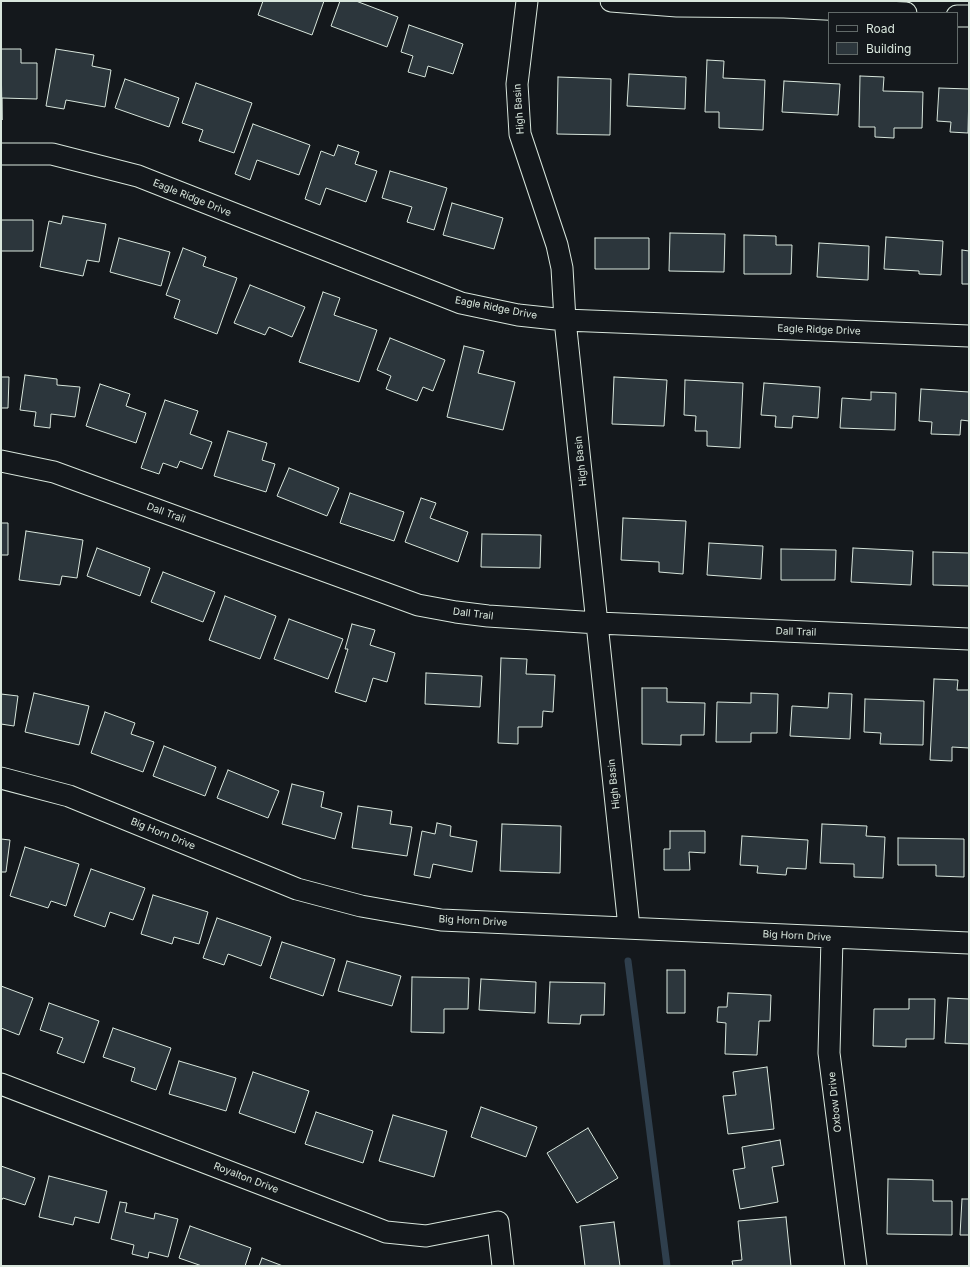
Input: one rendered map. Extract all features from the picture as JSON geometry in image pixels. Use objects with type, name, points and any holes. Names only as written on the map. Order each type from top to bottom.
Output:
[{"type":"street","name":"High Basin","points":[[527,1],[517,84],[520,134],[557,245],[562,268],[565,320],[629,928]]},
{"type":"street","points":[[611,1],[677,6],[882,12]]},
{"type":"street","points":[[958,16],[969,16]]},
{"type":"street","name":"Eagle Ridge Drive","points":[[1,154],[52,154],[138,176],[461,304],[518,315],[565,320],[969,336]]},
{"type":"street","name":"Dall Trail","points":[[1,461],[54,472],[418,605],[488,616],[598,624],[969,639]]},
{"type":"street","name":"Big Horn Drive","points":[[1,778],[70,796],[297,889],[361,906],[441,920],[969,943]]},
{"type":"street","name":"Oxbow Drive","points":[[832,938],[829,1053],[856,1266]]},
{"type":"street","name":"Royalton Drive","points":[[1,1084],[386,1232],[426,1236],[498,1222],[503,1266]]},
{"type":"building","points":[[263,1],[324,1],[312,35],[258,15]]},
{"type":"building","points":[[340,1],[356,1],[398,17],[387,47],[331,26]]},
{"type":"building","points":[[409,25],[463,44],[453,74],[428,66],[425,77],[408,72],[413,56],[401,52]]},
{"type":"building","points":[[1,49],[21,49],[21,63],[37,63],[37,99],[2,98],[2,120]]},
{"type":"building","points":[[56,49],[94,55],[92,66],[111,70],[105,107],[66,100],[64,109],[46,106]]},
{"type":"building","points":[[707,60],[724,61],[723,78],[765,80],[763,130],[719,128],[719,112],[705,112]]},
{"type":"building","points":[[629,74],[686,77],[685,109],[627,106]]},
{"type":"building","points":[[860,76],[884,77],[883,91],[923,92],[922,128],[894,128],[894,138],[875,137],[875,127],[859,127]]},
{"type":"building","points":[[558,77],[611,79],[610,135],[557,134]]},
{"type":"building","points":[[125,79],[179,98],[169,127],[115,108]]},
{"type":"building","points":[[784,81],[840,84],[838,115],[782,112]]},
{"type":"building","points":[[196,83],[252,103],[234,153],[199,141],[203,130],[182,123]]},
{"type":"building","points":[[939,88],[969,89],[968,133],[950,132],[951,122],[937,121]]},
{"type":"building","points":[[253,124],[310,145],[299,175],[257,160],[250,180],[235,174]]},
{"type":"building","points":[[338,145],[359,152],[355,164],[377,171],[366,202],[326,188],[320,205],[305,199],[321,151],[334,156]]},
{"type":"building","points":[[390,171],[447,188],[434,230],[407,222],[412,207],[382,198]]},
{"type":"building","points":[[452,203],[503,218],[494,249],[443,235]]},
{"type":"building","points":[[63,216],[106,224],[99,262],[87,260],[83,276],[40,267],[49,221],[61,224]]},
{"type":"building","points":[[1,220],[33,220],[33,251],[1,251]]},
{"type":"building","points":[[670,233],[725,234],[724,272],[669,271]]},
{"type":"building","points":[[744,235],[776,236],[776,245],[792,245],[791,274],[744,274]]},
{"type":"building","points":[[886,237],[943,241],[941,275],[919,274],[919,271],[884,269]]},
{"type":"building","points":[[119,238],[170,252],[161,286],[110,272]]},
{"type":"building","points":[[595,238],[649,238],[649,269],[595,269]]},
{"type":"building","points":[[819,243],[869,246],[868,280],[817,277]]},
{"type":"building","points":[[183,248],[206,257],[203,266],[237,278],[217,334],[174,318],[180,300],[166,295]]},
{"type":"building","points":[[962,250],[969,251],[969,284],[962,284]]},
{"type":"building","points":[[250,285],[305,307],[292,337],[269,327],[265,335],[234,323]]},
{"type":"building","points":[[323,292],[340,298],[334,315],[377,330],[359,382],[299,362]]},
{"type":"building","points":[[390,338],[445,360],[433,391],[423,387],[417,401],[386,389],[391,376],[377,370]]},
{"type":"building","points":[[464,346],[484,351],[478,373],[515,382],[503,430],[447,417]]},
{"type":"building","points":[[25,375],[57,379],[57,385],[80,387],[75,417],[51,414],[50,428],[34,426],[36,412],[20,410]]},
{"type":"building","points":[[1,377],[9,377],[8,408],[1,408]]},
{"type":"building","points":[[614,377],[667,380],[664,426],[612,424]]},
{"type":"building","points":[[685,380],[743,383],[740,448],[707,446],[707,431],[695,431],[696,416],[684,415]]},
{"type":"building","points":[[764,383],[820,387],[818,418],[793,416],[792,428],[775,427],[776,416],[761,415]]},
{"type":"building","points":[[100,384],[130,394],[126,406],[146,413],[136,443],[86,426]]},
{"type":"building","points":[[921,389],[969,392],[969,421],[961,420],[960,435],[931,434],[932,422],[919,421]]},
{"type":"building","points":[[871,392],[896,393],[895,430],[840,428],[842,398],[871,400]]},
{"type":"building","points":[[165,400],[198,411],[190,434],[212,442],[202,469],[180,461],[177,468],[163,463],[159,474],[141,468]]},
{"type":"building","points":[[228,431],[267,443],[262,460],[275,464],[266,492],[214,476]]},
{"type":"building","points":[[289,468],[339,488],[327,516],[277,496]]},
{"type":"building","points":[[350,493],[404,512],[394,541],[340,523]]},
{"type":"building","points":[[421,498],[436,503],[430,518],[468,532],[458,562],[405,542]]},
{"type":"building","points":[[623,518],[686,521],[683,574],[659,572],[659,562],[621,560]]},
{"type":"building","points":[[1,523],[8,523],[8,555],[1,555]]},
{"type":"building","points":[[26,531],[83,540],[77,578],[62,576],[60,585],[19,580]]},
{"type":"building","points":[[482,534],[541,535],[540,568],[481,567]]},
{"type":"building","points":[[709,543],[763,546],[761,579],[707,575]]},
{"type":"building","points":[[97,548],[150,568],[140,596],[87,576]]},
{"type":"building","points":[[853,548],[913,551],[911,585],[851,582]]},
{"type":"building","points":[[781,549],[836,550],[835,580],[781,580]]},
{"type":"building","points":[[933,552],[969,553],[969,586],[933,585]]},
{"type":"building","points":[[163,572],[215,592],[203,622],[151,602]]},
{"type":"building","points":[[225,596],[276,616],[260,659],[209,640]]},
{"type":"building","points":[[289,619],[343,639],[328,679],[274,659]]},
{"type":"building","points":[[352,624],[375,630],[370,645],[395,653],[387,682],[373,678],[366,702],[335,692],[348,649],[345,649]]},
{"type":"building","points":[[501,658],[527,659],[526,674],[555,675],[553,712],[543,711],[542,727],[518,727],[518,744],[498,743]]},
{"type":"building","points":[[426,673],[482,676],[480,707],[425,704]]},
{"type":"building","points":[[934,679],[958,680],[957,690],[969,690],[969,748],[952,747],[952,761],[930,760]]},
{"type":"building","points":[[642,688],[667,688],[667,702],[705,703],[704,735],[681,735],[681,745],[642,744]]},
{"type":"building","points":[[34,693],[89,706],[79,745],[25,732]]},
{"type":"building","points":[[751,693],[778,694],[777,733],[751,733],[751,742],[716,742],[717,702],[751,703]]},
{"type":"building","points":[[829,693],[852,694],[850,739],[790,736],[792,706],[828,708]]},
{"type":"building","points":[[1,694],[18,696],[14,726],[1,724]]},
{"type":"building","points":[[865,699],[924,701],[923,745],[880,744],[881,733],[864,732]]},
{"type":"building","points":[[105,712],[135,723],[131,734],[154,742],[143,772],[91,753]]},
{"type":"building","points":[[164,746],[216,767],[205,796],[153,776]]},
{"type":"building","points":[[228,770],[279,791],[268,818],[217,798]]},
{"type":"building","points":[[292,784],[324,792],[321,807],[342,813],[335,839],[282,824]]},
{"type":"building","points":[[358,806],[392,811],[390,824],[412,827],[407,856],[352,848]]},
{"type":"building","points":[[437,823],[451,826],[450,836],[477,841],[472,872],[433,864],[430,878],[414,875],[422,831],[435,834]]},
{"type":"building","points":[[502,824],[561,826],[560,873],[500,871]]},
{"type":"building","points":[[822,824],[867,826],[866,836],[885,837],[883,878],[854,877],[854,864],[820,863]]},
{"type":"building","points":[[670,831],[705,831],[705,853],[689,852],[690,870],[664,870],[664,849],[670,849]]},
{"type":"building","points":[[742,836],[808,840],[806,869],[787,868],[786,875],[757,873],[758,866],[740,865]]},
{"type":"building","points":[[898,838],[964,839],[964,877],[936,876],[936,865],[898,865]]},
{"type":"building","points":[[1,839],[10,840],[6,872],[1,872]]},
{"type":"building","points":[[25,847],[79,864],[66,906],[51,901],[48,908],[10,896]]},
{"type":"building","points":[[91,869],[145,888],[133,920],[110,912],[105,927],[74,916]]},
{"type":"building","points":[[153,895],[208,912],[199,944],[174,937],[172,944],[141,934]]},
{"type":"building","points":[[217,918],[271,937],[261,966],[228,954],[224,965],[203,958]]},
{"type":"building","points":[[282,942],[335,959],[323,996],[270,978]]},
{"type":"building","points":[[347,961],[401,976],[392,1006],[338,991]]},
{"type":"building","points":[[667,970],[685,970],[685,1013],[667,1013]]},
{"type":"building","points":[[412,977],[469,978],[468,1009],[444,1009],[444,1033],[411,1032]]},
{"type":"building","points":[[481,979],[536,982],[535,1013],[479,1010]]},
{"type":"building","points":[[550,982],[605,983],[604,1015],[581,1015],[580,1024],[548,1023]]},
{"type":"building","points":[[1,986],[33,998],[19,1035],[1,1028]]},
{"type":"building","points":[[728,993],[771,995],[770,1021],[759,1021],[757,1055],[725,1054],[726,1023],[717,1022],[718,1007],[727,1007]]},
{"type":"building","points":[[948,998],[969,999],[969,1044],[945,1043]]},
{"type":"building","points":[[909,999],[935,999],[934,1039],[906,1039],[906,1047],[873,1046],[874,1009],[909,1009]]},
{"type":"building","points":[[49,1003],[99,1021],[84,1063],[57,1053],[63,1038],[40,1030]]},
{"type":"building","points":[[113,1028],[171,1048],[156,1090],[131,1081],[135,1068],[103,1057]]},
{"type":"building","points":[[179,1061],[236,1078],[226,1111],[169,1094]]},
{"type":"building","points":[[767,1067],[774,1129],[728,1134],[723,1096],[736,1095],[733,1072]]},
{"type":"building","points":[[253,1072],[309,1091],[295,1133],[239,1113]]},
{"type":"building","points":[[481,1107],[537,1127],[526,1157],[471,1137]]},
{"type":"building","points":[[316,1112],[373,1131],[363,1163],[305,1144]]},
{"type":"building","points":[[393,1115],[447,1131],[434,1177],[379,1161]]},
{"type":"building","points":[[588,1128],[618,1178],[577,1203],[547,1153]]},
{"type":"building","points":[[780,1140],[784,1165],[772,1167],[778,1202],[740,1209],[733,1170],[745,1168],[742,1147]]},
{"type":"building","points":[[1,1166],[35,1178],[25,1205],[3,1198],[1,1201]]},
{"type":"building","points":[[49,1176],[107,1191],[99,1223],[75,1217],[73,1225],[39,1217]]},
{"type":"building","points":[[888,1179],[933,1180],[933,1201],[952,1201],[952,1235],[887,1234]]},
{"type":"building","points":[[962,1199],[969,1199],[969,1235],[960,1235]]},
{"type":"building","points":[[120,1202],[127,1203],[125,1212],[154,1219],[155,1213],[178,1219],[168,1257],[149,1252],[148,1258],[132,1254],[134,1245],[111,1239]]},
{"type":"building","points":[[786,1217],[791,1266],[733,1266],[732,1261],[742,1260],[738,1221]]},
{"type":"building","points":[[614,1222],[620,1266],[585,1266],[580,1226]]},
{"type":"building","points":[[190,1226],[251,1248],[245,1266],[202,1266],[179,1258]]},
{"type":"building","points":[[262,1258],[283,1266],[259,1266]]},
{"type":"waterway","points":[[628,961],[667,1266]]}]
